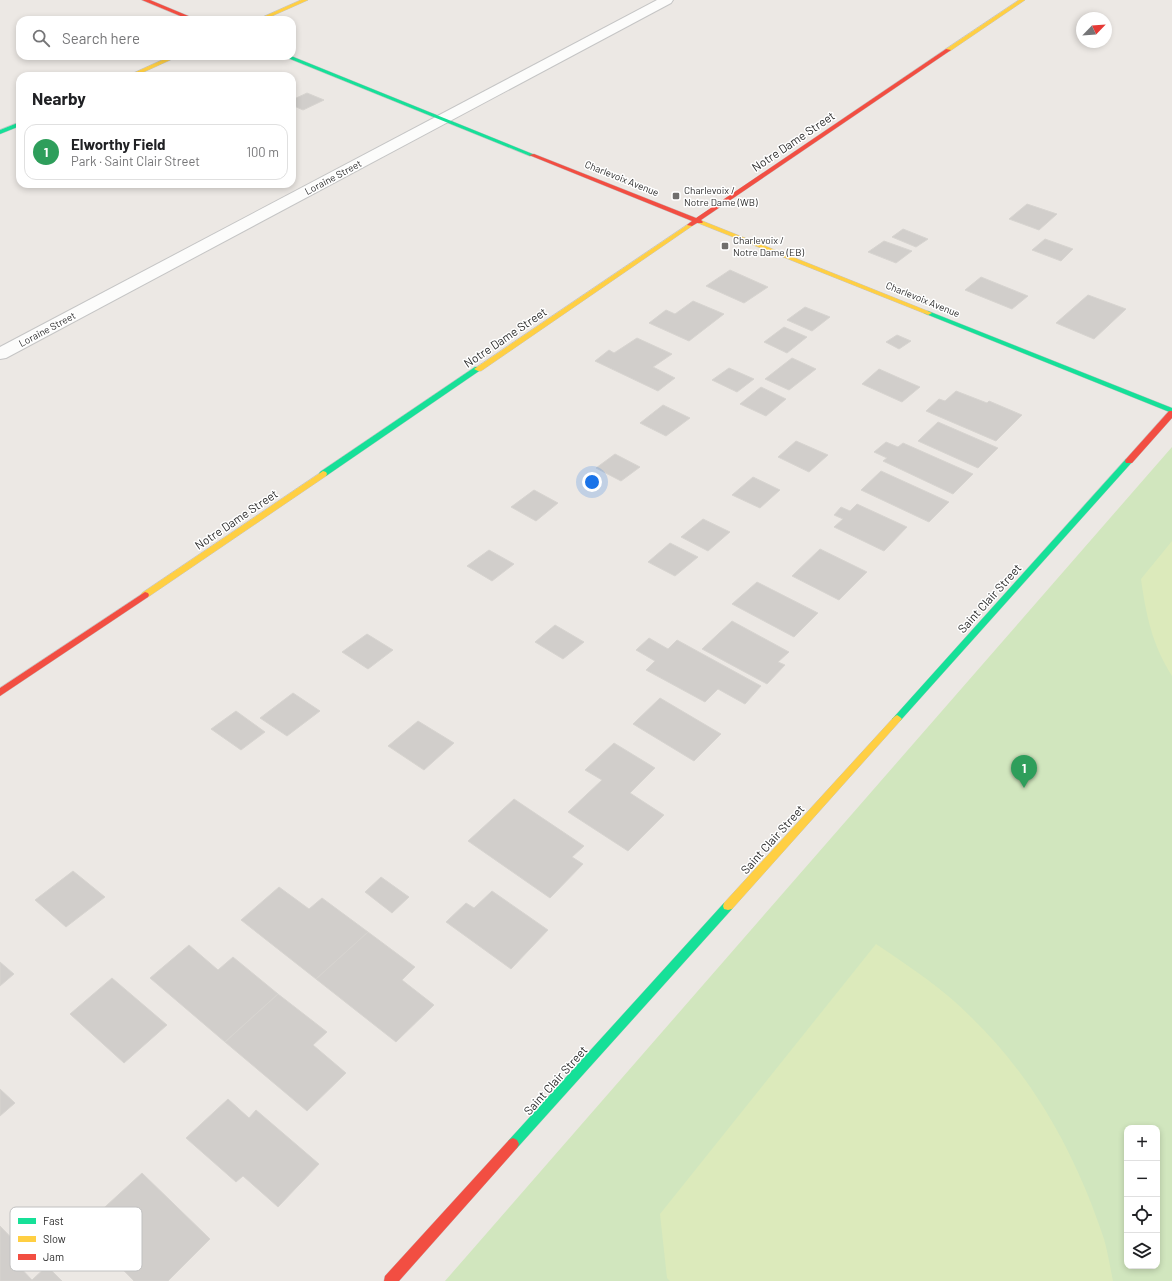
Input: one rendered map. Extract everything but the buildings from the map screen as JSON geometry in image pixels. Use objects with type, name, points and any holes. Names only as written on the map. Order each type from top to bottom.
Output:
[{"type":"street","points":[[145,0],[185,16]]},
{"type":"street","points":[[268,16],[305,0]]},
{"type":"street","name":"Loraine Street","points":[[0,354],[667,0]]},
{"type":"street","name":"Notre Dame Street","points":[[0,693],[1022,0]]},
{"type":"street","points":[[139,72],[167,60]]},
{"type":"street","name":"Charlevoix Avenue","points":[[296,60],[698,220],[1172,412]]},
{"type":"street","points":[[0,132],[16,126]]},
{"type":"street","name":"Saint Clair Street","points":[[390,1281],[1172,412]]},
{"type":"green space","points":[[1172,447],[1172,1281],[445,1281]]},
{"type":"green space","points":[[1172,541],[1172,676],[1159,652],[1151,629],[1141,579]]},
{"type":"green space","points":[[876,944],[926,979],[961,1007],[995,1042],[1034,1093],[1052,1121],[1081,1178],[1104,1239],[1113,1281],[670,1281],[667,1278],[660,1214]]},
{"type":"traffic: fast","points":[[296,60],[532,155]]},
{"type":"traffic: fast","points":[[0,132],[16,126]]},
{"type":"traffic: fast","points":[[928,313],[1172,411]]},
{"type":"traffic: fast","points":[[323,474],[478,369]]},
{"type":"traffic: fast","points":[[897,719],[1129,461]]},
{"type":"traffic: fast","points":[[513,1144],[728,906]]},
{"type":"traffic: slow","points":[[268,16],[305,0]]},
{"type":"traffic: slow","points":[[948,50],[1022,0]]},
{"type":"traffic: slow","points":[[139,72],[167,60]]},
{"type":"traffic: slow","points":[[700,222],[928,313]]},
{"type":"traffic: slow","points":[[478,369],[690,225]]},
{"type":"traffic: slow","points":[[145,595],[323,474]]},
{"type":"traffic: slow","points":[[728,906],[897,719]]},
{"type":"traffic: jam","points":[[145,0],[185,16]]},
{"type":"traffic: jam","points":[[690,225],[948,50]]},
{"type":"traffic: jam","points":[[532,155],[700,222]]},
{"type":"traffic: jam","points":[[1129,461],[1172,413]]},
{"type":"traffic: jam","points":[[0,693],[145,595]]},
{"type":"traffic: jam","points":[[390,1281],[513,1144]]},
{"type":"place","name":"Charlevoix / Notre Dame (WB)","points":[[676,196]]},
{"type":"place","name":"Charlevoix / Notre Dame (EB)","points":[[725,246]]},
{"type":"place","name":"Elworthy Field","points":[[1024,788]]}]
